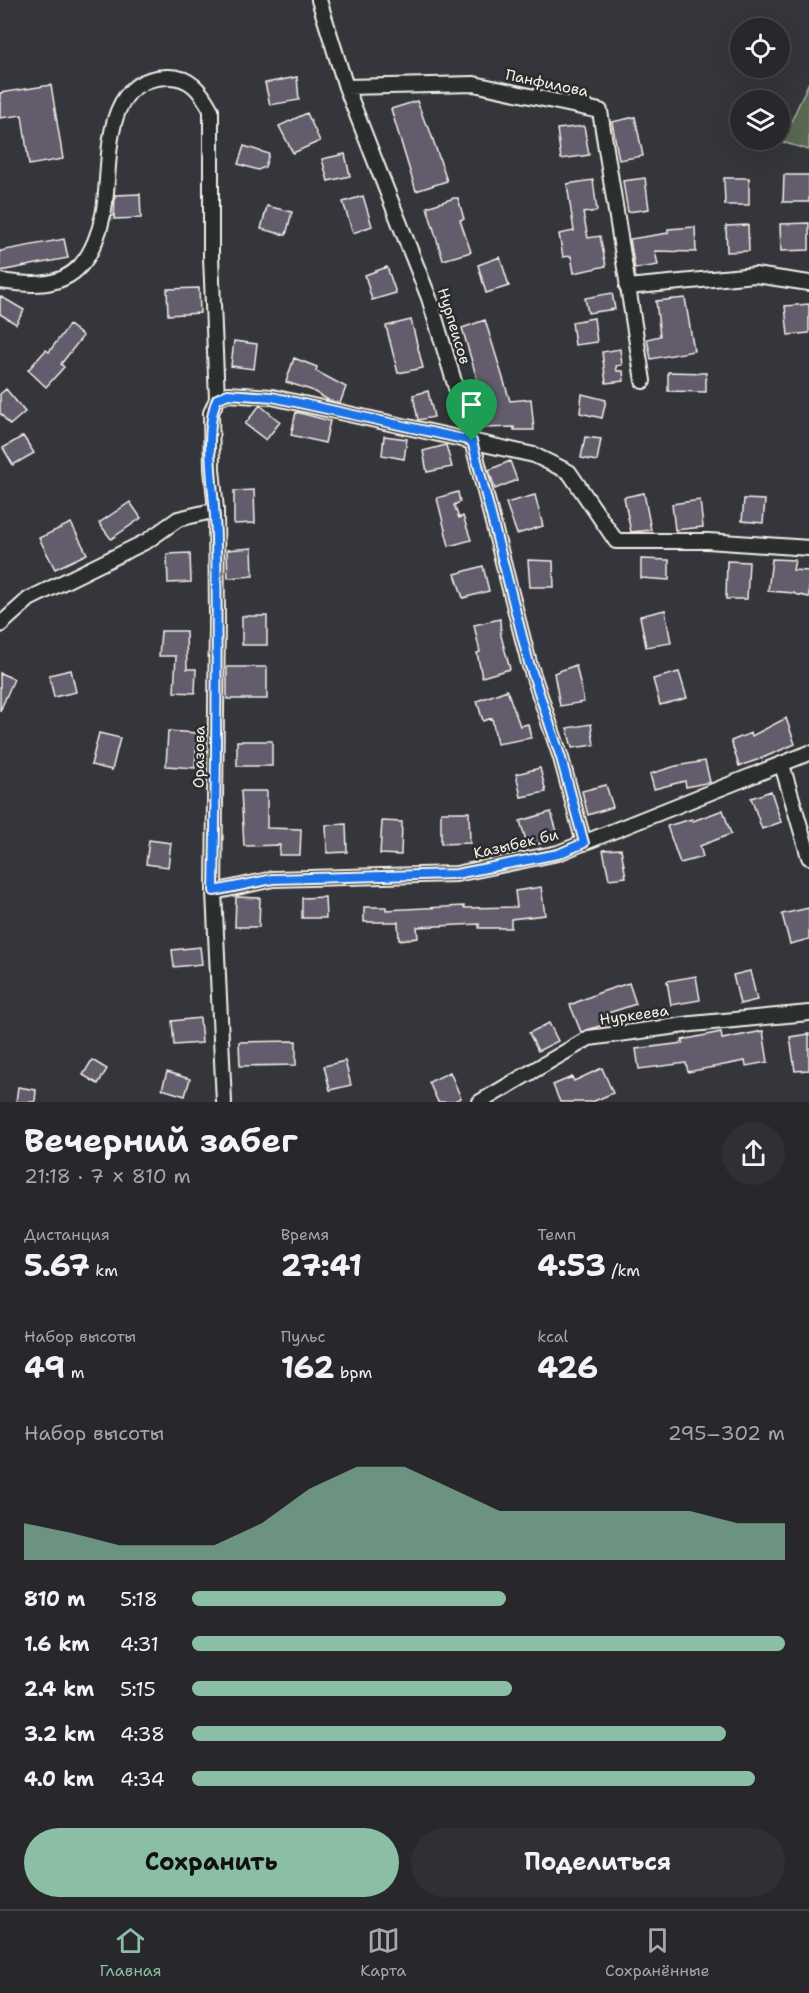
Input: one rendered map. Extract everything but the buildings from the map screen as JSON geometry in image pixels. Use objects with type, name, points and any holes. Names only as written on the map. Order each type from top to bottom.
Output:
[{"type":"street","name":"Нурпеисов","points":[[319,0],[346,87],[429,298],[472,441],[529,663],[561,758],[584,843]]},
{"type":"street","points":[[0,281],[24,285],[44,284],[62,279],[81,265],[96,239],[104,214],[112,131],[119,107],[132,89],[148,80],[166,77],[183,78],[202,92],[211,110],[211,246],[217,399],[228,394],[272,397],[534,455],[569,472],[616,541],[708,541],[809,548]]},
{"type":"street","name":"Панфилова","points":[[346,87],[474,84],[600,111],[643,381]]},
{"type":"street","points":[[627,287],[755,275],[809,283]]},
{"type":"street","name":"Оразова","points":[[217,399],[211,413],[212,469],[216,510],[217,630],[214,891],[224,1102]]},
{"type":"street","points":[[0,625],[29,599],[147,541],[178,519],[216,510]]},
{"type":"street","name":"Казыбек би","points":[[214,891],[273,879],[456,874],[558,854],[809,753]]},
{"type":"street","points":[[782,765],[809,857]]},
{"type":"street","name":"Нуркеева","points":[[480,1102],[589,1038],[692,1024],[809,1013]]},
{"type":"green space","points":[[809,82],[809,150],[790,144],[790,124]]},
{"type":"route","points":[[228,394],[272,397],[472,441],[529,663],[561,758],[584,843],[558,854],[456,874],[273,879],[214,891],[217,618],[216,510],[212,469],[211,413],[217,399],[228,394]]}]
